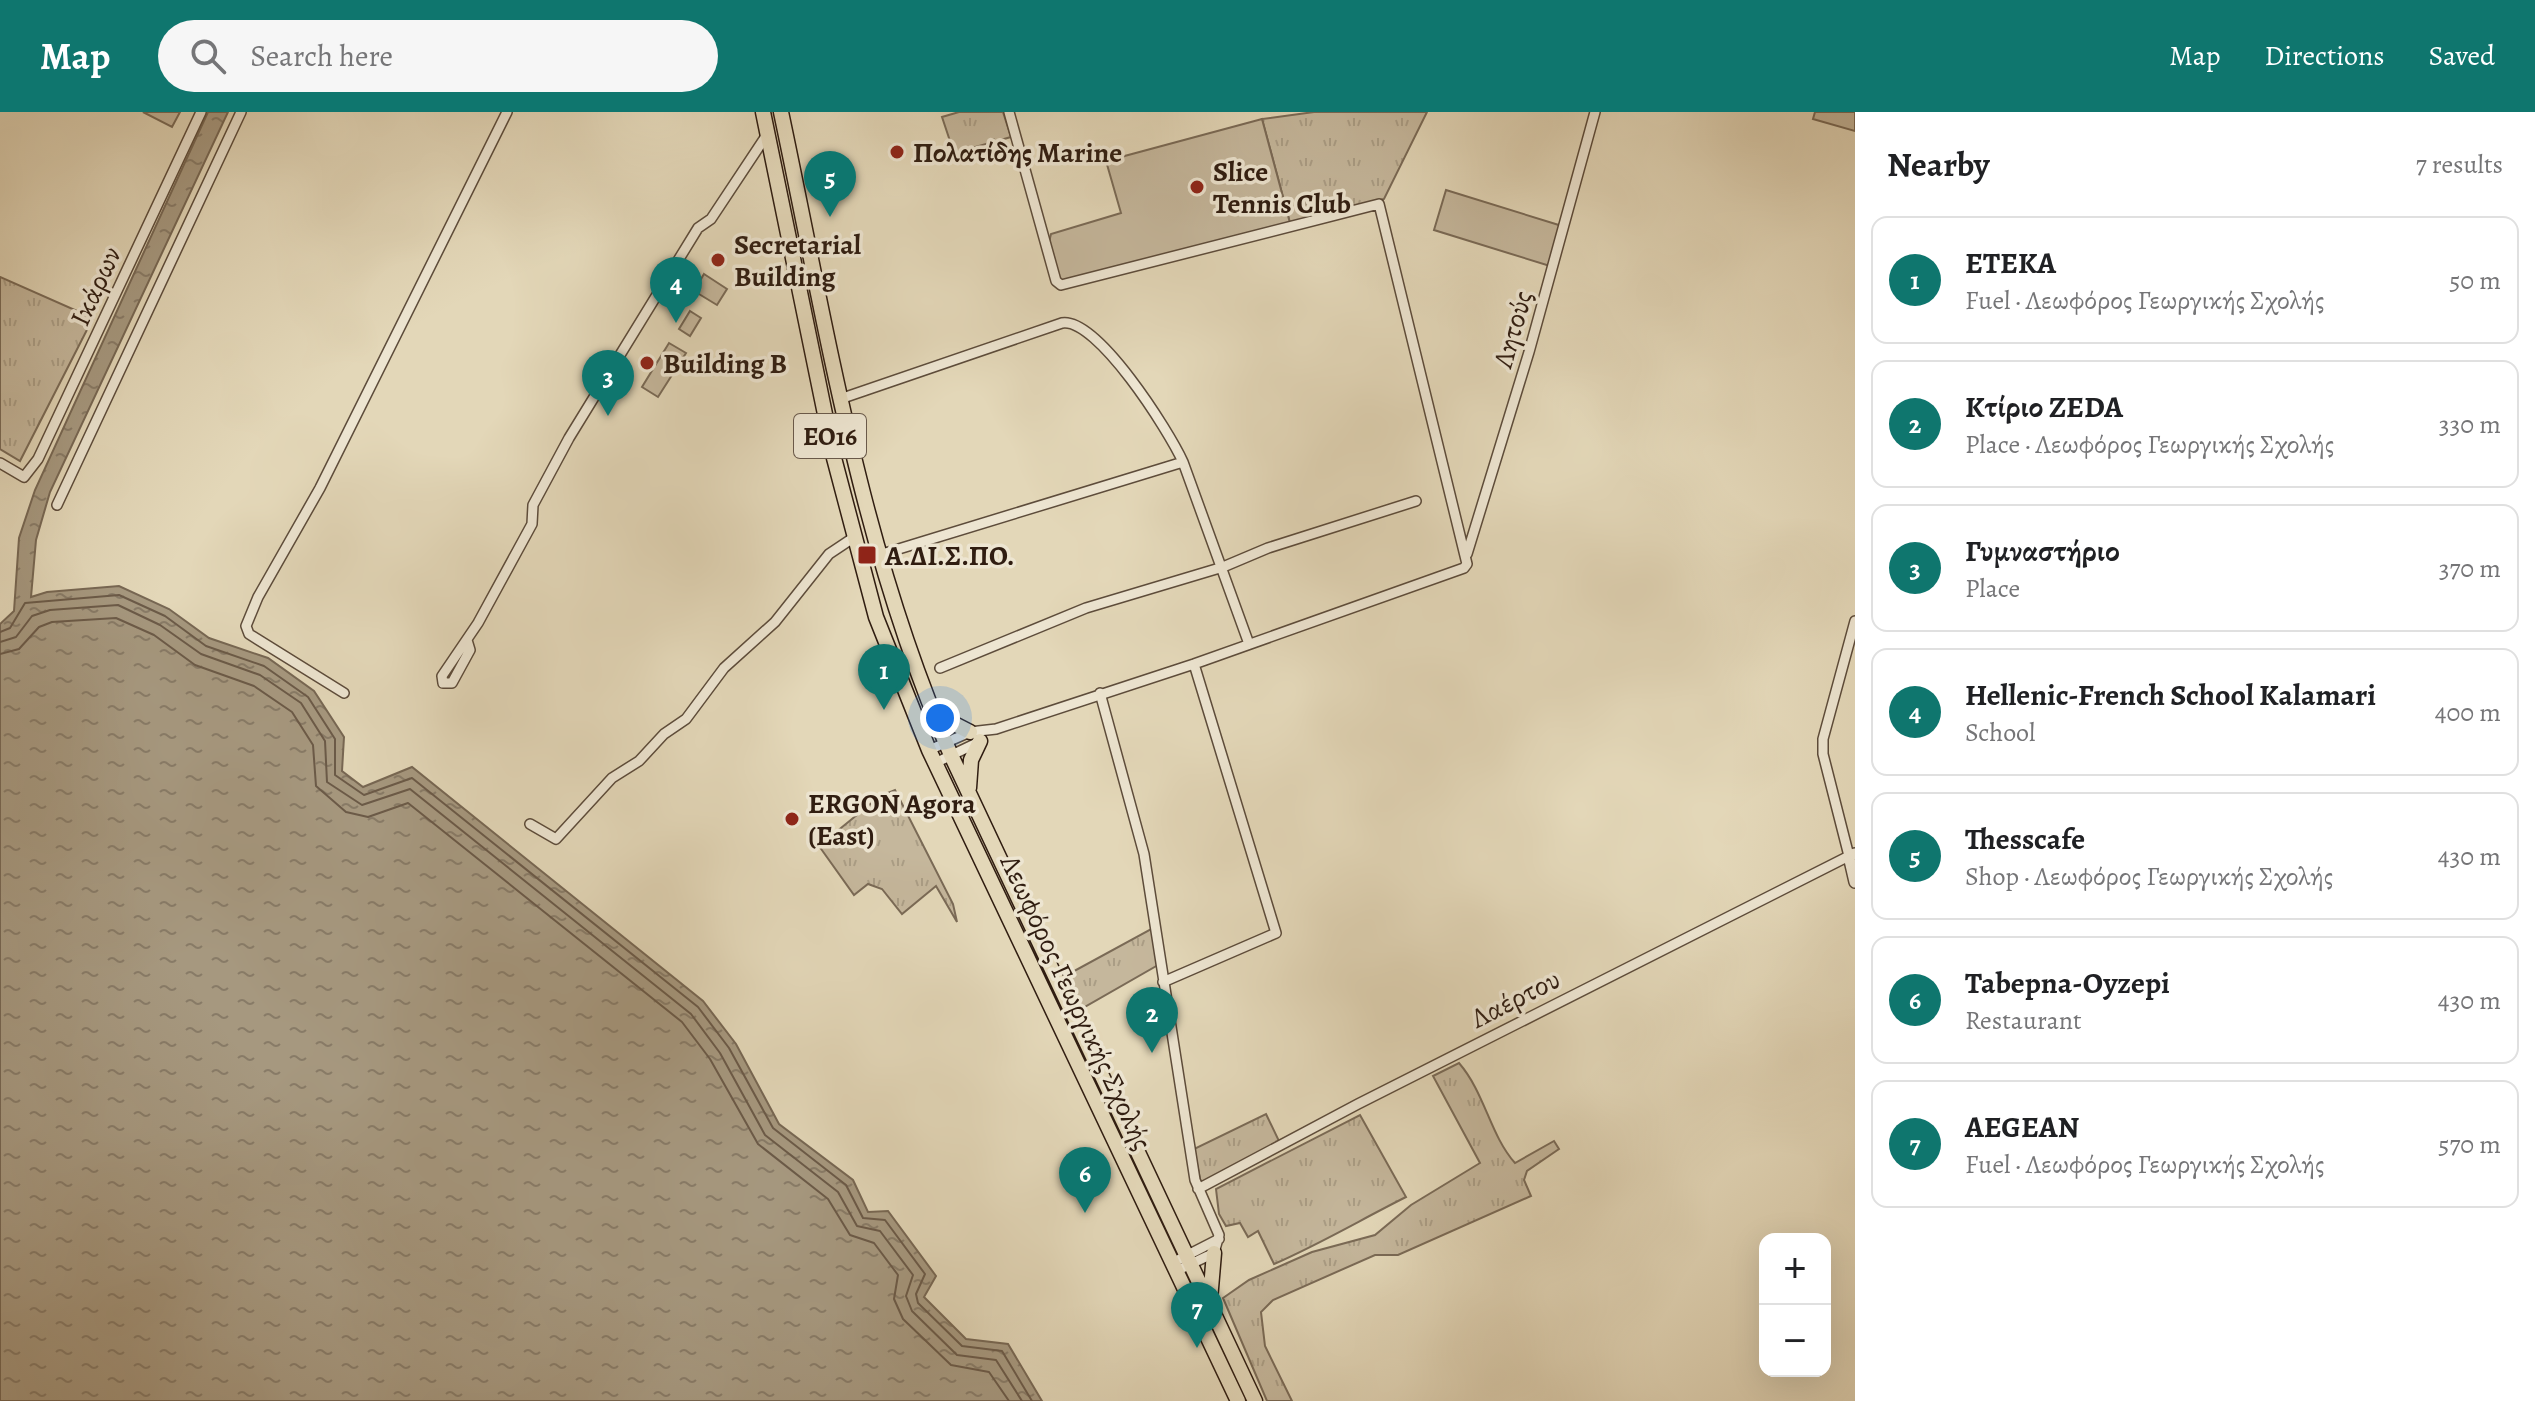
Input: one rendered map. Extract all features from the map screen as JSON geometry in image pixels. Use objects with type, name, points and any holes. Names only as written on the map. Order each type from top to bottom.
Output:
[{"type":"main road","name":"Λεωφόρος Γεωργικής Σχολής","points":[[763,112],[853,538],[876,617],[932,756],[1181,1264],[1211,1308],[1255,1401]]},
{"type":"main road","name":"ΕΟ16","points":[[781,112],[840,399],[879,555],[898,621],[933,713],[969,793]]},
{"type":"main road","points":[[933,713],[975,737],[969,793]]},
{"type":"main road","name":"Λεωφόρος Γεωργικής Σχολής","points":[[969,793],[1181,1264],[1238,1401]]},
{"type":"main road","points":[[1211,1308],[1209,1279],[1216,1246]]},
{"type":"street","name":"Ικάρων","points":[[0,463],[24,477],[45,445],[201,112]]},
{"type":"street","points":[[57,505],[241,112]]},
{"type":"street","points":[[344,693],[249,634],[246,626],[258,597],[320,488],[507,112]]},
{"type":"street","points":[[932,756],[996,729],[1194,664],[1464,568],[1466,557],[1379,204],[1064,285],[1056,281],[1046,235],[1009,112]]},
{"type":"street","name":"Λητούς","points":[[1466,557],[1529,352],[1595,112]]},
{"type":"street","points":[[467,640],[532,524],[533,505],[581,416],[698,228],[711,219],[768,133]]},
{"type":"street","points":[[840,399],[1062,323],[1073,323],[1091,336],[1129,378],[1153,410],[1183,462],[1249,644]]},
{"type":"street","points":[[879,555],[1183,462]]},
{"type":"street","points":[[940,668],[1086,608],[1223,567],[1268,548],[1416,501]]},
{"type":"street","points":[[530,824],[556,839],[612,778],[639,761],[664,734],[686,719],[724,668],[775,622],[829,554],[853,538]]},
{"type":"street","points":[[1855,621],[1823,739],[1823,754],[1852,855],[1855,882]]},
{"type":"street","points":[[1163,982],[1276,933],[1194,664]]},
{"type":"street","points":[[1100,693],[1144,854],[1198,1189],[1216,1246]]},
{"type":"street","name":"Λαέρτου","points":[[1198,1189],[1852,855]]},
{"type":"street","points":[[1181,1264],[1216,1246]]},
{"type":"street","points":[[1181,1264],[1216,1246]]},
{"type":"green space","points":[[143,112],[180,112],[172,127]]},
{"type":"green space","points":[[959,112],[1003,112],[1011,137],[954,153],[942,117]]},
{"type":"green space","points":[[1314,112],[1427,112],[1384,199],[1290,223],[1262,119]]},
{"type":"green space","points":[[1815,112],[1855,112],[1855,131],[1813,119]]},
{"type":"green space","name":"Slice Tennis Club","points":[[1262,119],[1290,223],[1055,285],[1048,246],[1051,234],[1121,213],[1106,161]]},
{"type":"green space","points":[[1446,190],[1562,226],[1550,266],[1434,230]]},
{"type":"green space","points":[[704,274],[727,289],[717,305],[694,291]]},
{"type":"green space","points":[[0,277],[93,318],[20,461],[0,449]]},
{"type":"green space","points":[[690,311],[701,318],[690,336],[679,329]]},
{"type":"green space","points":[[669,343],[686,353],[658,397],[642,387]]},
{"type":"green space","points":[[895,790],[953,904],[957,922],[936,886],[902,914],[882,889],[868,884],[854,895],[819,846],[880,796]]},
{"type":"green space","points":[[1153,928],[1158,965],[1081,1009],[1065,976]]},
{"type":"green space","points":[[1459,1063],[1475,1087],[1499,1140],[1515,1163],[1554,1141],[1559,1149],[1527,1171],[1524,1180],[1531,1196],[1398,1255],[1375,1255],[1273,1300],[1261,1312],[1265,1346],[1292,1401],[1267,1401],[1223,1298],[1249,1280],[1312,1252],[1375,1235],[1411,1205],[1480,1163],[1433,1076]]},
{"type":"green space","points":[[1266,1114],[1279,1141],[1201,1184],[1194,1149]]},
{"type":"green space","points":[[1360,1115],[1406,1197],[1274,1264],[1258,1231],[1248,1237],[1240,1223],[1226,1226],[1219,1214],[1216,1189]]},
{"type":"water","points":[[208,112],[228,112],[50,492],[36,540],[31,597],[47,592],[119,586],[169,609],[209,638],[268,658],[314,691],[344,737],[342,771],[363,787],[412,767],[703,1001],[736,1044],[779,1124],[853,1180],[868,1212],[888,1211],[936,1276],[924,1297],[966,1339],[1008,1344],[1042,1401],[0,1401],[0,624],[14,611],[19,538],[35,490]]},
{"type":"place","name":"Πολατίδης Marine","points":[[897,152]]},
{"type":"place","name":"Slice Tennis Club","points":[[1197,187]]},
{"type":"place","name":"Thesscafe","points":[[830,217]]},
{"type":"place","name":"Secretarial Building","points":[[718,260]]},
{"type":"place","name":"Hellenic-French School Kalamari","points":[[676,323]]},
{"type":"place","name":"Building B","points":[[647,363]]},
{"type":"place","name":"Γυμναστήριο","points":[[608,416]]},
{"type":"place","name":"Α.ΔΙ.Σ.ΠΟ.","points":[[867,555]]},
{"type":"place","name":"ΕΤΕΚΑ","points":[[884,710]]},
{"type":"place","name":"ERGON Agora (East)","points":[[792,819]]},
{"type":"place","name":"Κτίριο ZEDA","points":[[1152,1053]]},
{"type":"place","name":"Tabepna-Oyzepi","points":[[1085,1213]]},
{"type":"place","name":"AEGEAN","points":[[1197,1348]]}]
